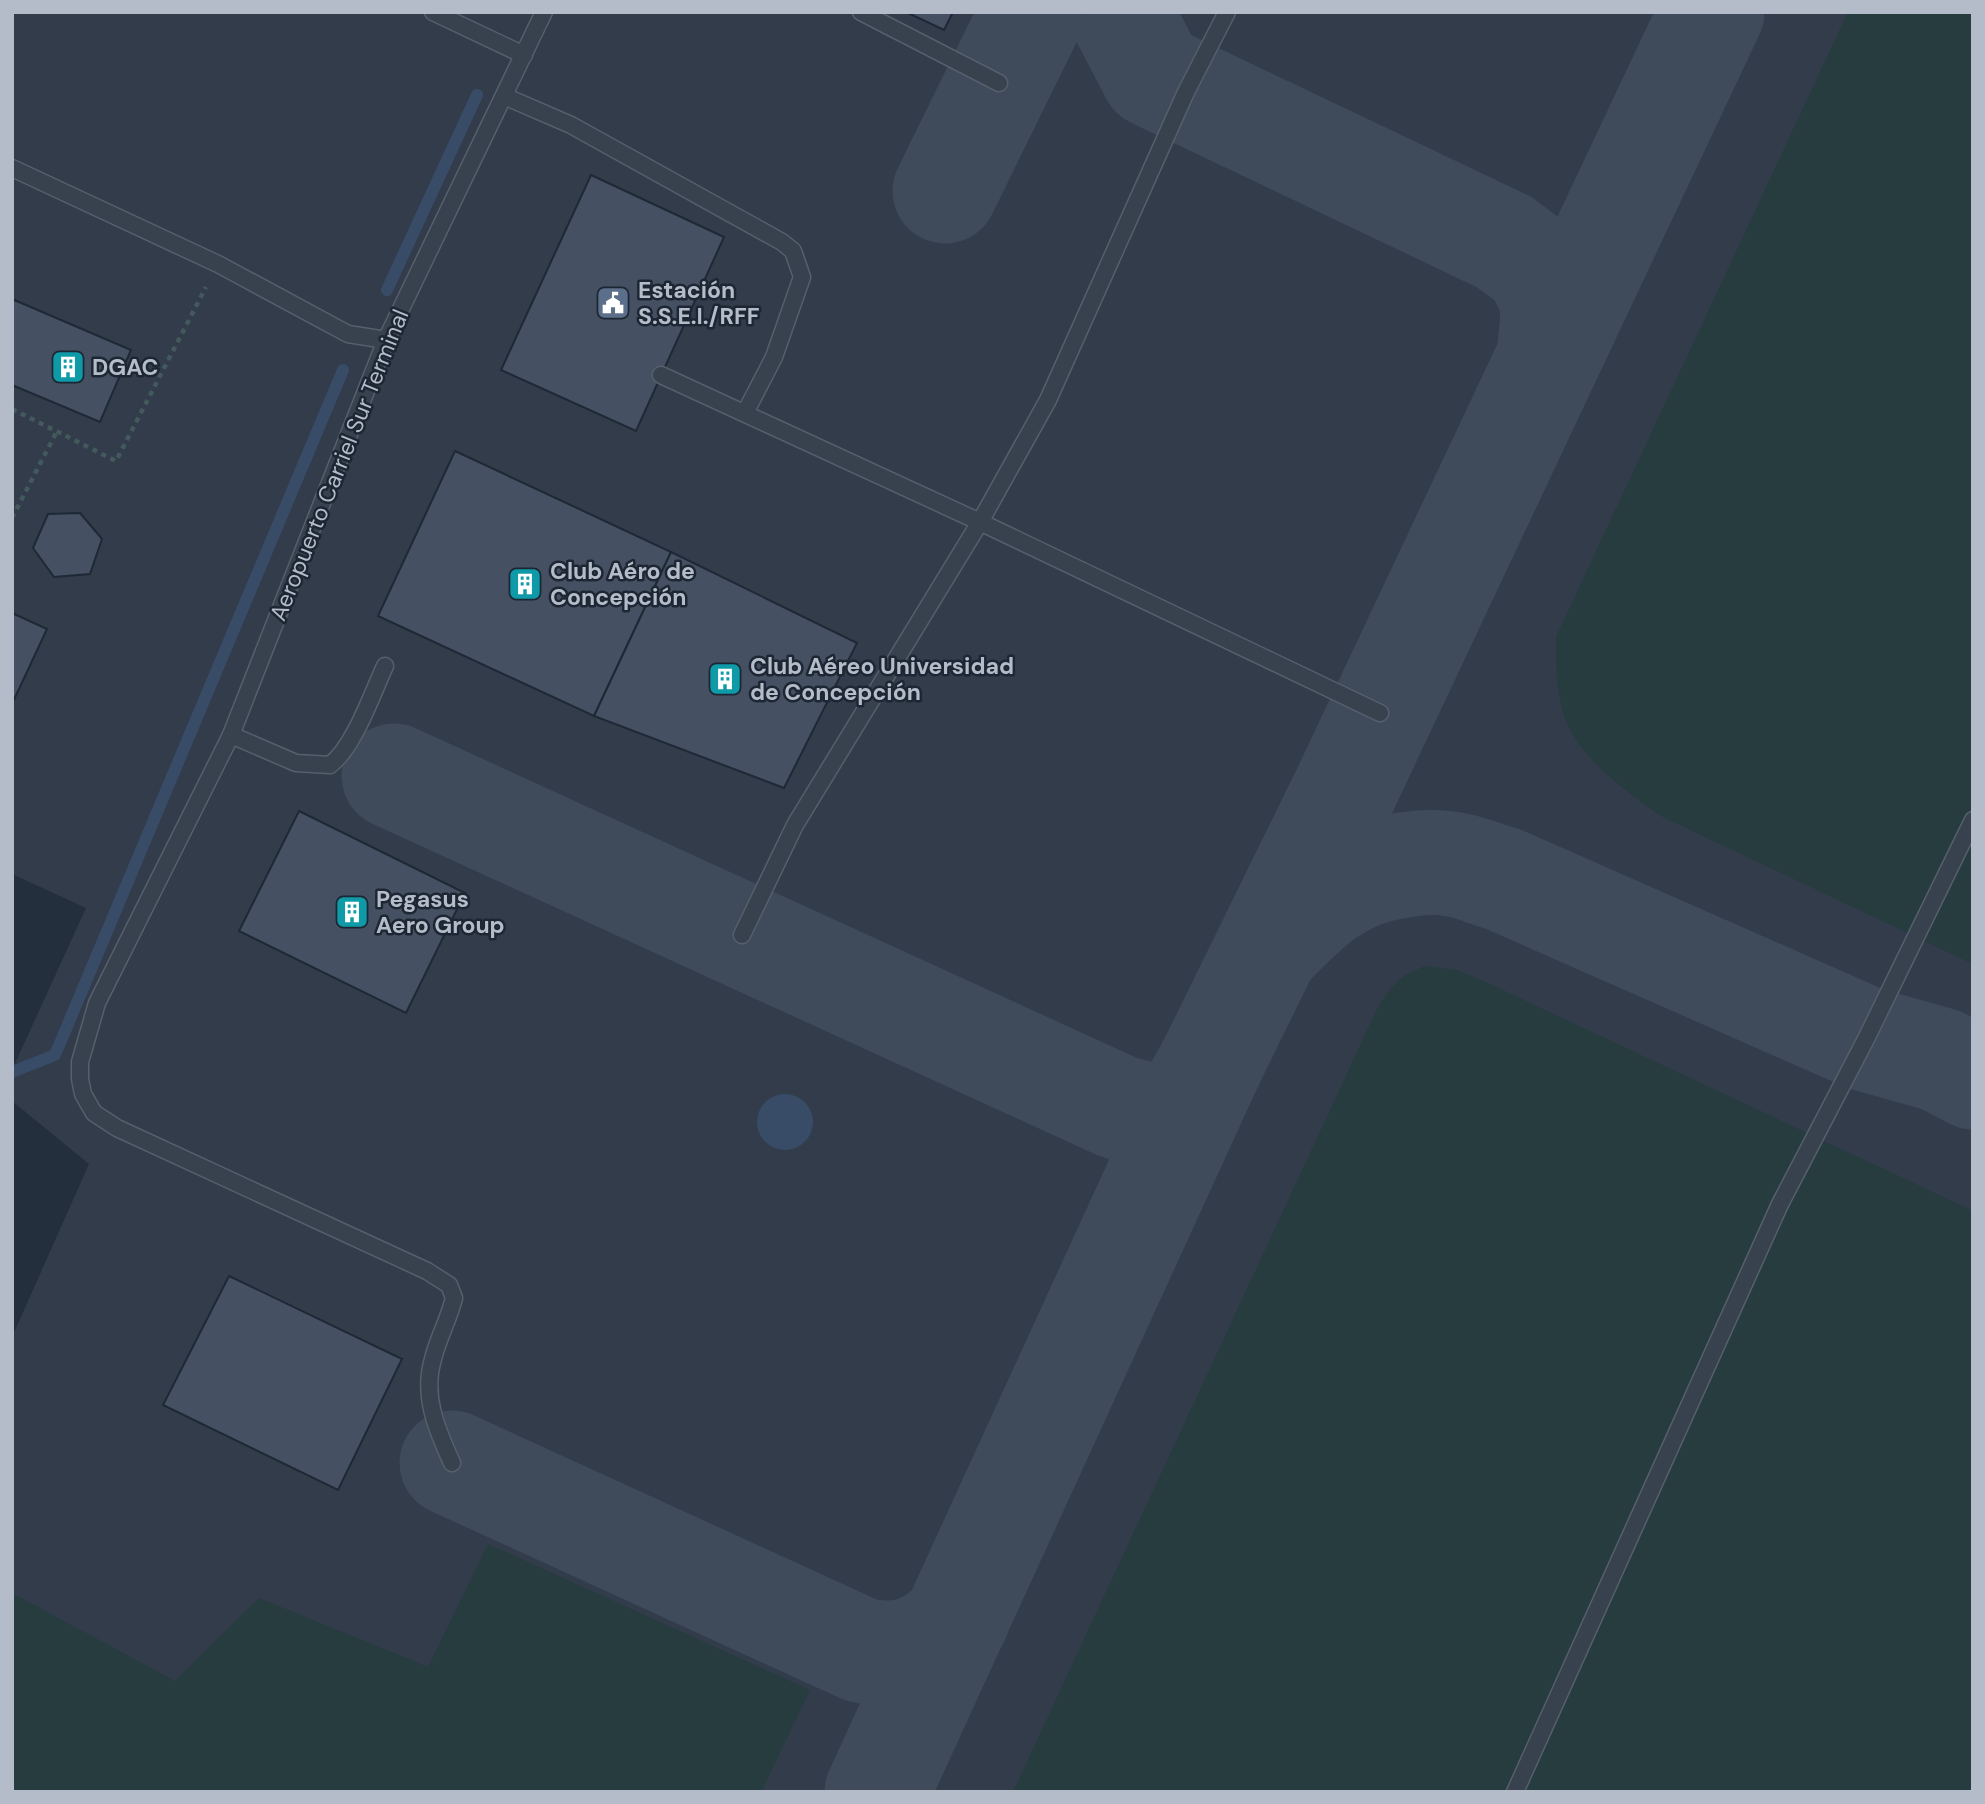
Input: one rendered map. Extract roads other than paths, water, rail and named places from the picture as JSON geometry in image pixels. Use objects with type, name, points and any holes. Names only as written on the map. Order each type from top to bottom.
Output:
[{"type":"lane","points":[[433,12],[524,55]]},
{"type":"lane","name":"Aeropuerto Carriel Sur Terminal","points":[[452,1463],[435,1425],[430,1398],[432,1360],[454,1297],[449,1284],[427,1271],[117,1128],[94,1113],[83,1094],[80,1062],[96,1003],[231,735],[386,340],[544,12]]},
{"type":"lane","points":[[861,12],[999,83]]},
{"type":"lane","points":[[742,934],[796,825],[980,522],[1048,400],[1186,92],[1227,12]]},
{"type":"lane","points":[[505,96],[571,125],[782,242],[793,251],[802,277],[774,357],[745,413]]},
{"type":"lane","points":[[12,168],[218,264],[348,334],[386,340]]},
{"type":"lane","points":[[661,376],[980,522],[1380,713]]},
{"type":"lane","points":[[231,735],[296,763],[330,765],[338,759],[348,744],[385,666]]},
{"type":"lane","points":[[1515,1792],[1780,1204],[1866,1039],[1973,820]]},
{"type":"water","points":[[785,1094],[796,1096],[805,1102],[811,1111],[811,1133],[805,1142],[796,1148],[785,1150],[774,1148],[765,1142],[759,1133],[757,1122],[759,1111],[765,1102],[774,1096]]},
{"type":"waterway","points":[[387,290],[477,95]]},
{"type":"waterway","points":[[12,1072],[55,1055],[343,370]]},
{"type":"place","name":"Estación S.S.E.I./RFF","points":[[613,303]]},
{"type":"place","name":"DGAC","points":[[68,367]]},
{"type":"place","name":"Club Aéro de Concepción","points":[[525,584]]},
{"type":"place","name":"Club Aéreo Universidad de Concepción","points":[[725,679]]},
{"type":"place","name":"Pegasus Aero Group","points":[[352,912]]}]
